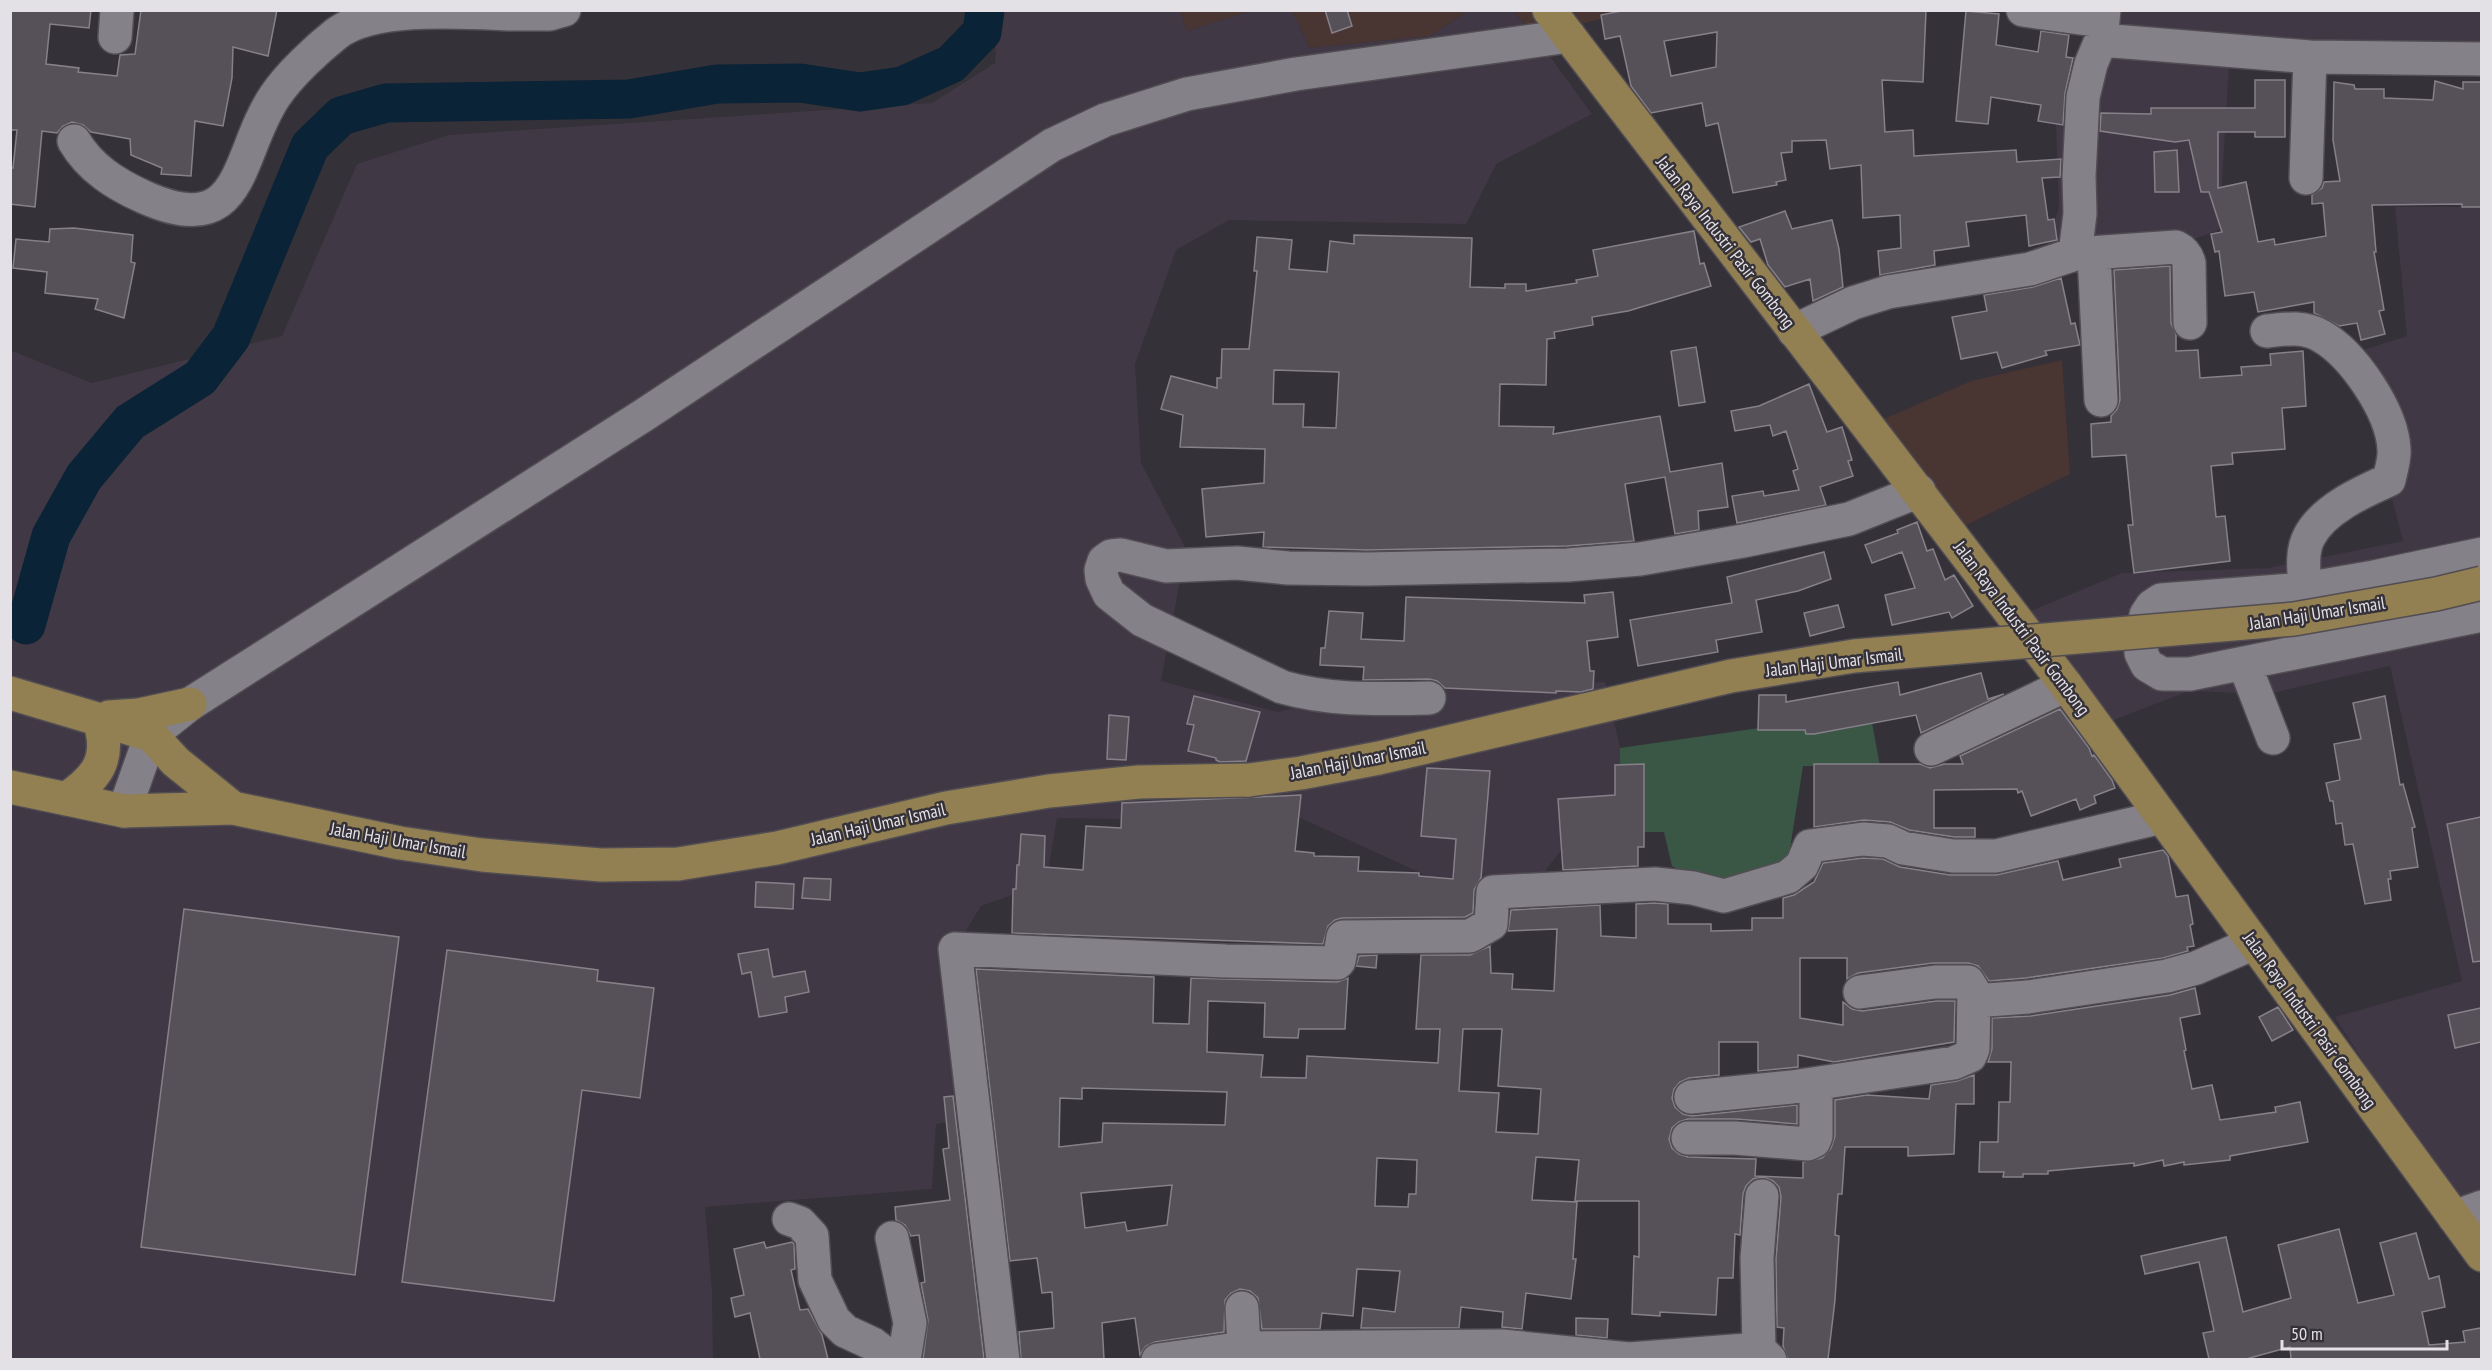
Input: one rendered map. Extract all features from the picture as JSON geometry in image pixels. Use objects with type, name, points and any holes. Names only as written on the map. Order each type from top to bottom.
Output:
[{"type":"main road","name":"Jalan Raya Industri Pasir Gombong","points":[[1549,10],[2066,685],[2254,944],[2468,1212],[2481,1255]]},
{"type":"main road","name":"Jalan Haji Umar Ismail","points":[[10,787],[124,811],[233,808],[400,843],[482,855],[601,866],[678,864],[777,848],[946,808],[1049,791],[1139,782],[1250,780],[1301,773],[1379,758],[1742,674],[1854,656],[2294,619],[2436,594],[2481,583]]},
{"type":"main road","name":"Jalan Haji Umar Ismail","points":[[10,693],[151,735],[204,786],[233,808]]},
{"type":"main road","points":[[60,798],[89,782],[97,772],[104,746],[88,717],[139,715],[190,704]]},
{"type":"street","points":[[74,141],[83,156],[96,168],[133,192],[172,209],[192,211],[211,207],[233,187],[243,169],[261,122],[276,94],[336,34],[353,24],[380,15],[464,12],[550,14],[564,10]]},
{"type":"street","points":[[2023,10],[2310,57],[2481,59]]},
{"type":"street","points":[[2101,400],[2080,214],[2079,176],[2086,79],[2102,24]]},
{"type":"street","points":[[124,811],[151,735],[190,704],[644,415],[1052,145],[1105,120],[1187,94],[1296,75],[1569,36]]},
{"type":"street","points":[[2306,178],[2310,57]]},
{"type":"street","points":[[1794,331],[1853,303],[1888,292],[2030,269],[2084,253],[2176,247],[2187,255],[2189,263],[2190,323]]},
{"type":"street","points":[[2266,331],[2292,328],[2319,334],[2343,353],[2365,378],[2384,415],[2395,452],[2389,480],[2356,495],[2332,512],[2308,538],[2304,562],[2305,589]]},
{"type":"street","points":[[1429,698],[1346,699],[1302,693],[1282,687],[1142,620],[1109,594],[1102,579],[1104,561],[1111,556],[1121,555],[1166,566],[1222,563],[1288,568],[1367,569],[1568,565],[1640,558],[1771,536],[1849,519],[1919,491]]},
{"type":"street","points":[[2481,554],[2305,589],[2162,600],[2152,606],[2146,615],[2141,653],[2147,665],[2162,674],[2190,674],[2481,615]]},
{"type":"street","points":[[2244,663],[2273,738]]},
{"type":"street","points":[[1931,749],[2066,685]]},
{"type":"street","points":[[1003,1359],[955,949],[1226,961],[1337,963],[1343,937],[1470,936],[1491,924],[1493,892],[1655,884],[1693,888],[1724,896],[1788,878],[1802,864],[1810,846],[1863,839],[1888,841],[1903,848],[1953,856],[1996,856],[2162,817]]},
{"type":"street","points":[[1974,1001],[2028,997],[2167,976],[2196,968],[2254,944]]},
{"type":"street","points":[[1690,1097],[1816,1084],[1965,1060],[1970,1056],[1973,1049],[1974,1001],[1972,986],[1968,982],[1935,982],[1860,992]]},
{"type":"street","points":[[1688,1138],[1735,1138],[1808,1144],[1814,1141],[1816,1136],[1816,1084]]},
{"type":"street","points":[[1158,1359],[1244,1348],[1316,1354],[1502,1346],[1629,1359],[1765,1354],[1757,1258],[1762,1196]]},
{"type":"street","points":[[789,1219],[800,1223],[812,1236],[815,1280],[834,1320],[845,1331],[873,1344],[894,1359]]},
{"type":"street","points":[[892,1238],[910,1323],[904,1359]]},
{"type":"street","points":[[1242,1308],[1244,1348]]},
{"type":"shaded area","points":[[1180,10],[1251,11],[1187,31]]},
{"type":"shaded area","points":[[997,11],[1180,11],[1187,31],[1251,11],[1292,11],[1310,48],[1430,36],[1468,11],[1513,11],[1535,36],[1592,114],[1496,164],[1466,224],[1229,220],[1176,250],[1135,364],[1141,463],[1186,549],[1161,681],[1278,712],[1370,690],[1605,682],[1620,748],[1620,832],[1575,832],[1532,888],[1436,880],[1292,814],[1246,821],[1057,818],[1046,883],[981,906],[960,940],[964,1119],[936,1124],[932,1189],[705,1207],[712,1292],[713,1359],[11,1359],[10,350],[92,383],[282,336],[357,164],[449,135],[932,103],[995,63]]},
{"type":"shaded area","points":[[1292,11],[1468,11],[1430,36],[1310,48]]},
{"type":"shaded area","points":[[1513,11],[1631,11],[1535,36]]},
{"type":"shaded area","points":[[2099,11],[2481,11],[2481,55],[2230,50],[2219,230],[2141,258],[2039,277],[2059,207],[2055,96],[2103,49]]},
{"type":"shaded area","points":[[2395,207],[2481,207],[2481,1247],[2335,1017],[2462,981],[2390,666],[2268,694],[2189,691],[2111,721],[2019,616],[2122,573],[2268,568],[2403,541],[2354,353],[2407,336]]},
{"type":"shaded area","points":[[2062,360],[2070,474],[1944,536],[1870,425],[1971,381]]},
{"type":"green space","points":[[1870,712],[1880,766],[1803,766],[1786,874],[1716,890],[1672,866],[1664,832],[1620,832],[1620,748]]},
{"type":"building","points":[[10,10],[91,10],[89,28],[50,24],[46,64],[79,68],[78,72],[117,76],[120,55],[135,54],[141,10],[277,10],[268,56],[233,47],[232,78],[223,126],[195,121],[191,176],[161,174],[162,168],[131,155],[130,139],[91,132],[83,125],[72,122],[63,126],[57,133],[42,131],[35,207],[10,204],[10,168],[13,168],[17,130],[10,130]]},
{"type":"building","points":[[1325,10],[1347,10],[1352,26],[1332,33]]},
{"type":"building","points":[[1626,10],[1926,10],[1923,82],[1882,80],[1885,132],[1913,130],[1914,156],[2016,150],[2017,162],[2061,159],[2060,177],[2042,178],[2048,220],[2054,219],[2057,240],[2029,246],[2026,215],[1966,222],[1969,246],[1934,251],[1935,265],[1880,275],[1878,251],[1901,248],[1900,215],[1863,218],[1861,165],[1830,169],[1826,140],[1792,141],[1792,152],[1781,153],[1786,180],[1776,182],[1777,185],[1733,193],[1718,123],[1706,126],[1702,103],[1651,113],[1631,86],[1620,36],[1605,39],[1601,15]],"holes":[[[1717,32],[1716,67],[1671,76],[1664,41]]]},
{"type":"building","points":[[1966,11],[1999,14],[1996,45],[2038,52],[2041,31],[2069,35],[2066,57],[2073,58],[2065,93],[2063,125],[2038,121],[2041,105],[1991,97],[1988,124],[1956,121]]},
{"type":"building","points":[[2255,80],[2285,80],[2285,137],[2255,137],[2255,132],[2218,132],[2218,188],[2246,182],[2258,242],[2274,239],[2275,245],[2326,236],[2323,203],[2312,204],[2312,195],[2322,188],[2324,182],[2340,181],[2333,140],[2334,82],[2354,85],[2355,89],[2384,89],[2384,98],[2433,100],[2435,81],[2463,89],[2463,82],[2481,82],[2481,207],[2462,207],[2462,204],[2372,205],[2376,252],[2374,252],[2384,310],[2379,311],[2385,334],[2361,340],[2357,323],[2339,326],[2314,313],[2314,302],[2258,312],[2254,292],[2225,296],[2219,251],[2215,252],[2211,234],[2222,232],[2209,192],[2201,192],[2189,140],[2175,142],[2100,131],[2101,113],[2151,114],[2151,108],[2255,108]]},
{"type":"building","points":[[2177,150],[2179,192],[2155,192],[2154,152]]},
{"type":"building","points":[[1785,211],[1792,229],[1832,220],[1839,249],[1843,287],[1813,301],[1810,279],[1785,287],[1768,265],[1760,239],[1751,242],[1739,227]]},
{"type":"building","points":[[74,228],[133,235],[131,262],[135,263],[124,318],[95,309],[98,299],[45,293],[47,272],[13,268],[16,239],[49,242],[50,229]]},
{"type":"building","points":[[1694,231],[1700,264],[1704,263],[1711,286],[1628,311],[1592,317],[1593,325],[1554,332],[1555,338],[1547,339],[1546,385],[1500,384],[1499,426],[1554,427],[1553,434],[1660,416],[1670,472],[1722,463],[1728,507],[1698,511],[1699,530],[1675,534],[1665,477],[1625,484],[1634,541],[1567,546],[1367,550],[1263,547],[1264,532],[1206,537],[1202,489],[1264,483],[1265,449],[1180,447],[1183,415],[1161,409],[1171,376],[1217,388],[1217,378],[1221,378],[1222,349],[1249,349],[1257,271],[1254,271],[1257,237],[1292,240],[1289,269],[1327,272],[1330,241],[1354,244],[1354,235],[1472,238],[1470,287],[1505,288],[1505,284],[1526,284],[1526,291],[1577,283],[1576,280],[1598,276],[1593,250]],"holes":[[[1274,370],[1339,372],[1336,428],[1303,427],[1304,404],[1273,404]]]},
{"type":"building","points":[[2170,266],[2171,323],[2176,334],[2176,351],[2198,350],[2200,378],[2242,375],[2241,367],[2271,365],[2270,354],[2303,351],[2306,406],[2282,408],[2285,449],[2232,453],[2233,464],[2211,466],[2216,517],[2225,516],[2230,561],[2134,573],[2128,525],[2133,525],[2126,455],[2092,457],[2091,424],[2111,422],[2111,416],[2120,400],[2114,270]]},
{"type":"building","points":[[2061,278],[2071,324],[2075,323],[2080,345],[2045,351],[2047,355],[2002,368],[1997,352],[1961,359],[1952,317],[1987,311],[1984,295],[2033,287]]},
{"type":"building","points":[[1696,347],[1705,402],[1679,406],[1671,351]]},
{"type":"building","points":[[1809,384],[1827,432],[1842,427],[1852,460],[1848,461],[1853,476],[1820,487],[1826,505],[1737,523],[1732,496],[1763,491],[1764,496],[1799,490],[1793,471],[1798,469],[1786,431],[1773,436],[1770,425],[1735,431],[1731,411],[1759,406]]},
{"type":"building","points":[[1917,522],[1927,551],[1933,549],[1945,580],[1954,575],[1973,606],[1952,618],[1949,612],[1892,625],[1885,595],[1915,588],[1902,552],[1872,563],[1865,545],[1898,533],[1897,530]]},
{"type":"building","points":[[1824,552],[1831,579],[1798,591],[1756,600],[1762,632],[1716,640],[1718,652],[1638,666],[1630,620],[1732,603],[1727,577]]},
{"type":"building","points":[[1613,592],[1618,637],[1587,641],[1590,671],[1594,671],[1593,689],[1581,692],[1445,688],[1437,681],[1429,679],[1363,680],[1364,667],[1320,665],[1321,648],[1325,648],[1329,611],[1363,613],[1361,639],[1404,641],[1406,597],[1585,603],[1584,595]]},
{"type":"building","points":[[1838,605],[1844,627],[1810,636],[1804,613]]},
{"type":"building","points":[[1981,673],[1988,699],[2004,694],[1921,733],[1916,715],[1814,734],[1806,734],[1805,730],[1758,730],[1759,695],[1786,695],[1786,702],[1898,682],[1900,695]]},
{"type":"building","points":[[1194,696],[1260,712],[1246,761],[1220,762],[1216,758],[1188,751],[1194,725],[1187,724]]},
{"type":"building","points":[[2385,696],[2400,785],[2403,784],[2415,827],[2412,828],[2418,867],[2390,871],[2391,879],[2388,879],[2391,900],[2365,904],[2353,844],[2345,845],[2342,823],[2336,824],[2333,801],[2330,801],[2326,783],[2340,780],[2334,744],[2361,739],[2353,703]]},
{"type":"building","points":[[2060,709],[2089,748],[2092,756],[2094,755],[2112,780],[2115,788],[2094,796],[2096,803],[2080,810],[2076,799],[2031,816],[2022,791],[2018,793],[2017,789],[1934,790],[1934,828],[1975,828],[1975,837],[1954,837],[1909,830],[1890,822],[1864,820],[1814,827],[1814,764],[1920,764],[1930,768],[1944,764],[1963,764],[1960,756]]},
{"type":"building","points":[[1109,715],[1129,717],[1126,760],[1107,759]]},
{"type":"building","points":[[1644,764],[1644,847],[1638,847],[1638,866],[1563,870],[1558,799],[1615,795],[1615,765]]},
{"type":"building","points":[[1427,768],[1490,771],[1481,878],[1474,890],[1473,913],[1465,917],[1342,918],[1328,926],[1323,944],[1012,933],[1013,889],[1016,889],[1021,834],[1045,836],[1044,867],[1083,870],[1086,826],[1121,828],[1122,803],[1301,795],[1295,851],[1314,853],[1314,856],[1359,857],[1358,871],[1419,873],[1419,876],[1453,879],[1456,839],[1421,836]]},
{"type":"building","points":[[2481,817],[2481,961],[2473,962],[2447,824]]},
{"type":"building","points":[[2163,850],[2168,856],[2176,897],[2188,895],[2194,946],[2187,947],[2188,951],[2163,958],[2026,978],[1989,981],[1978,966],[1968,963],[1933,963],[1858,973],[1847,979],[1847,958],[1800,958],[1800,1018],[1843,1025],[1843,1002],[1852,1009],[1862,1011],[1936,1001],[1955,1001],[1954,1042],[1834,1062],[1798,1055],[1798,1067],[1758,1071],[1758,1042],[1719,1042],[1719,1075],[1689,1078],[1680,1082],[1674,1089],[1672,1098],[1675,1107],[1683,1114],[1692,1116],[1797,1105],[1797,1124],[1736,1119],[1688,1119],[1672,1128],[1669,1139],[1672,1148],[1688,1157],[1756,1159],[1755,1176],[1803,1178],[1803,1162],[1822,1158],[1831,1148],[1835,1136],[1835,1100],[1867,1095],[1929,1099],[1931,1085],[1957,1081],[1974,1075],[1974,1104],[1956,1104],[1954,1154],[1908,1156],[1908,1147],[1845,1147],[1842,1194],[1838,1194],[1835,1235],[1839,1236],[1828,1359],[1788,1359],[1783,1346],[1784,1328],[1777,1327],[1776,1259],[1781,1197],[1779,1187],[1773,1181],[1763,1177],[1753,1179],[1746,1186],[1743,1194],[1740,1235],[1735,1234],[1733,1278],[1718,1278],[1716,1315],[1660,1312],[1660,1316],[1632,1314],[1634,1256],[1639,1257],[1639,1201],[1575,1201],[1579,1160],[1536,1157],[1532,1200],[1577,1202],[1573,1259],[1576,1259],[1571,1299],[1526,1293],[1522,1329],[1502,1327],[1503,1312],[1461,1307],[1459,1328],[1361,1328],[1363,1308],[1395,1312],[1400,1271],[1357,1269],[1353,1316],[1322,1313],[1320,1329],[1262,1329],[1258,1298],[1250,1291],[1240,1289],[1231,1293],[1225,1300],[1224,1332],[1155,1342],[1146,1346],[1140,1355],[1135,1318],[1102,1323],[1104,1359],[1021,1359],[1019,1332],[1054,1328],[1052,1292],[1042,1293],[1037,1258],[1010,1261],[976,969],[1154,977],[1153,1023],[1189,1024],[1191,978],[1337,982],[1348,978],[1345,1029],[1299,1029],[1298,1038],[1264,1037],[1265,1003],[1208,1001],[1207,1052],[1263,1055],[1261,1077],[1306,1078],[1307,1056],[1438,1063],[1440,1029],[1416,1029],[1421,955],[1470,955],[1490,946],[1491,973],[1513,974],[1512,989],[1554,991],[1557,929],[1508,931],[1511,910],[1600,905],[1601,936],[1636,938],[1636,904],[1668,904],[1668,924],[1711,924],[1711,931],[1752,930],[1752,918],[1783,918],[1783,898],[1794,895],[1814,882],[1823,863],[1863,858],[1883,859],[1900,867],[1950,875],[1996,875],[2058,861],[2063,880],[2121,867],[2119,859]],"holes":[[[1463,1029],[1502,1029],[1498,1086],[1541,1089],[1538,1134],[1496,1132],[1499,1093],[1459,1091]],[[1082,1088],[1227,1092],[1225,1125],[1103,1123],[1102,1142],[1059,1147],[1060,1098],[1082,1099]],[[1377,1158],[1417,1160],[1416,1194],[1409,1194],[1408,1207],[1375,1206]],[[1172,1185],[1167,1225],[1127,1231],[1125,1222],[1085,1228],[1081,1193]]]},
{"type":"building","points":[[804,878],[831,879],[830,900],[802,898]]},
{"type":"building","points":[[756,882],[794,884],[793,909],[755,907]]},
{"type":"building","points":[[184,909],[399,937],[355,1275],[141,1247]]},
{"type":"building","points":[[768,949],[773,977],[805,971],[809,992],[785,997],[787,1012],[759,1017],[751,972],[742,974],[738,954]]},
{"type":"building","points":[[447,950],[598,970],[597,981],[654,988],[640,1098],[582,1090],[554,1301],[402,1282]]},
{"type":"building","points":[[1377,955],[1376,968],[1356,966],[1359,956]]},
{"type":"building","points":[[2195,988],[2200,1014],[2180,1018],[2192,1089],[2212,1085],[2220,1120],[2276,1112],[2275,1107],[2300,1102],[2308,1142],[2230,1156],[2230,1160],[2184,1165],[2184,1162],[2164,1166],[2163,1160],[2134,1166],[2134,1163],[2048,1171],[2048,1174],[2023,1174],[2023,1177],[2003,1177],[2004,1172],[1979,1172],[1980,1142],[1998,1142],[1999,1102],[2010,1102],[2011,1062],[1988,1062],[1992,1049],[1992,1018],[2031,1016],[2170,995]]},
{"type":"building","points":[[2278,1007],[2293,1030],[2272,1041],[2259,1017]]},
{"type":"building","points":[[2481,1008],[2481,1042],[2455,1048],[2448,1015]]},
{"type":"building","points":[[953,1096],[984,1359],[923,1359],[928,1320],[921,1283],[925,1282],[919,1235],[911,1236],[905,1225],[896,1220],[895,1207],[950,1200],[943,1149],[949,1148],[944,1097]]},
{"type":"building","points":[[2339,1229],[2358,1303],[2394,1295],[2380,1243],[2416,1233],[2429,1279],[2439,1276],[2445,1307],[2422,1312],[2429,1345],[2465,1342],[2463,1331],[2481,1328],[2481,1359],[2291,1359],[2290,1347],[2246,1359],[2209,1359],[2203,1333],[2214,1331],[2199,1262],[2145,1274],[2141,1256],[2226,1237],[2243,1312],[2291,1298],[2278,1245]]},
{"type":"building","points":[[764,1242],[766,1248],[792,1242],[794,1244],[795,1269],[791,1270],[800,1310],[808,1309],[822,1335],[828,1359],[760,1359],[750,1313],[735,1317],[731,1298],[744,1295],[734,1249]]},
{"type":"building","points":[[1576,1318],[1608,1319],[1607,1338],[1576,1335]]},
{"type":"waterway","points":[[26,625],[51,536],[84,477],[130,422],[200,378],[231,337],[310,146],[341,116],[386,103],[629,99],[717,84],[800,83],[860,92],[902,86],[951,64],[982,32],[985,10]]}]
